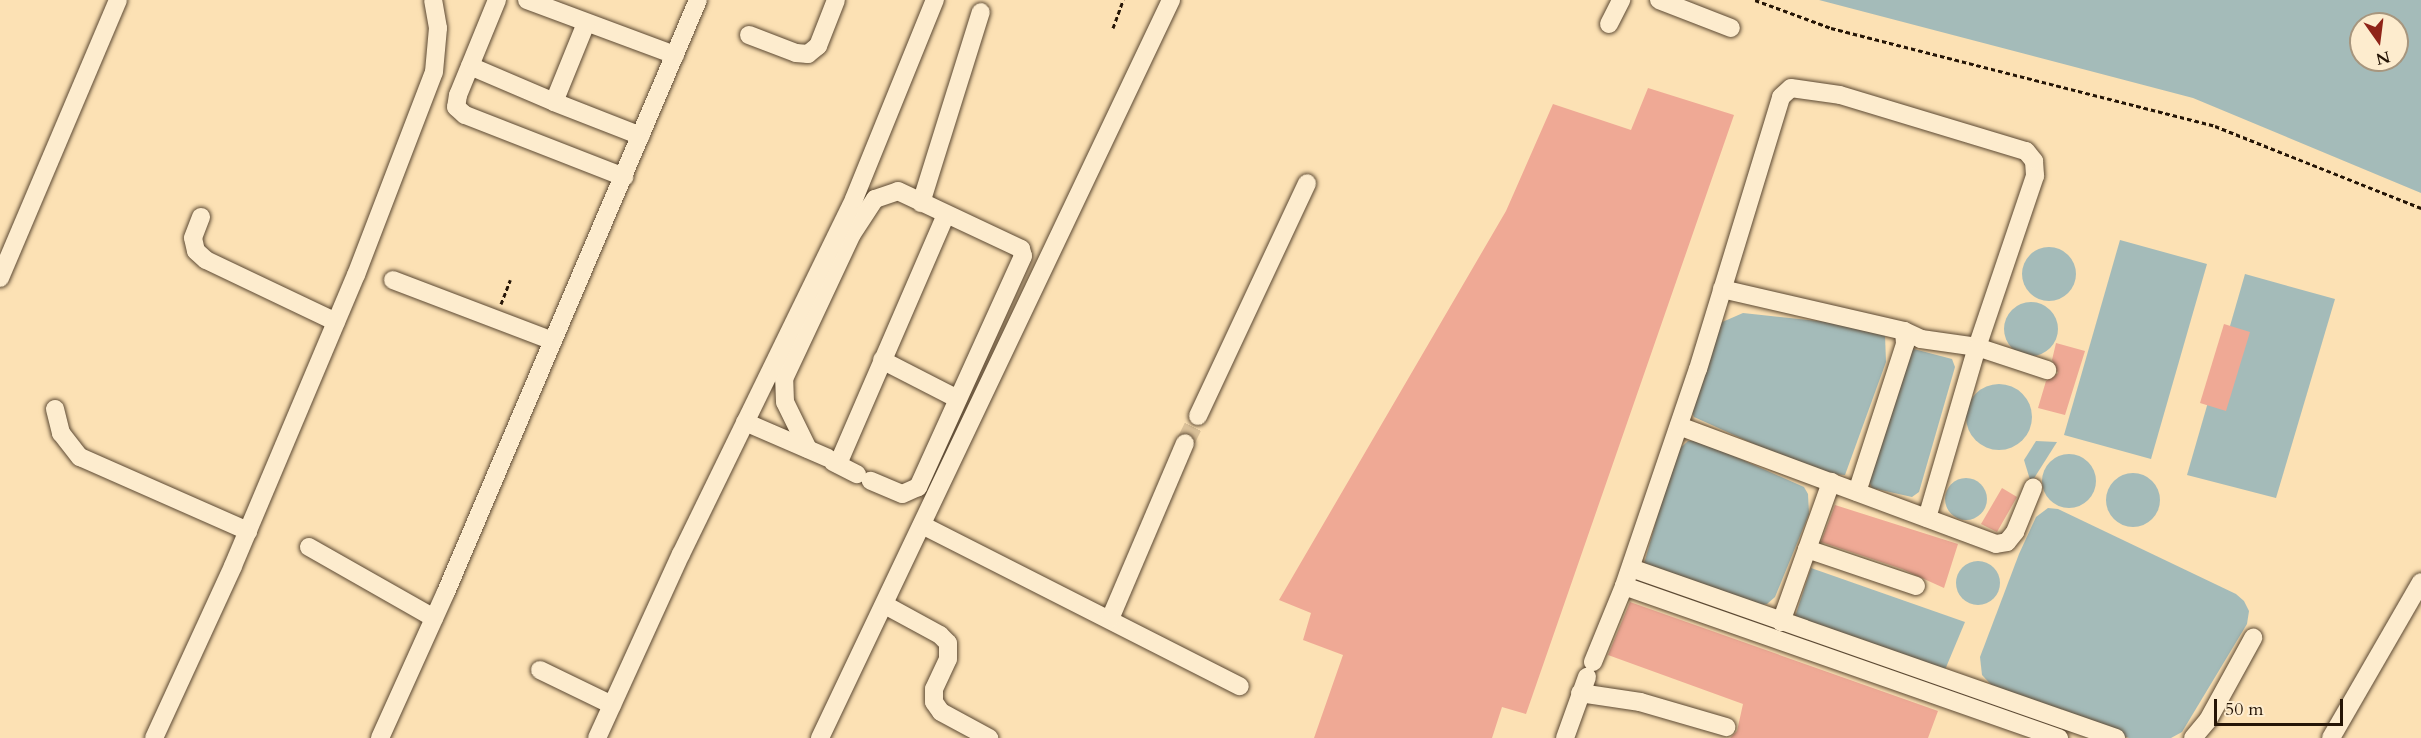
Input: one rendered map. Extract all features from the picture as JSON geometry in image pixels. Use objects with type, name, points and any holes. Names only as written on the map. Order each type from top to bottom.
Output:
[{"type":"street","points":[[0,278],[118,0]]},
{"type":"street","points":[[154,738],[248,531],[336,322],[434,72],[438,28],[433,0]]},
{"type":"street","points":[[497,0],[470,66],[456,108],[465,115],[624,177]]},
{"type":"street","points":[[527,0],[675,55]]},
{"type":"street","points":[[380,738],[434,618],[698,0]]},
{"type":"street","points":[[749,35],[796,53],[808,54],[818,46],[836,0]]},
{"type":"street","points":[[597,738],[745,422],[854,199],[935,0]]},
{"type":"street","points":[[820,738],[924,526],[1171,0]]},
{"type":"street","points":[[1609,24],[1621,0]]},
{"type":"street","points":[[1659,0],[1731,28]]},
{"type":"street","points":[[921,203],[981,12]]},
{"type":"street","points":[[554,102],[586,23]]},
{"type":"street","points":[[470,66],[641,136]]},
{"type":"street","points":[[1565,738],[1631,568],[1679,426],[1781,97],[1791,88],[1840,95],[2026,151],[2034,161],[2035,176],[1977,347],[1928,518]]},
{"type":"street","points":[[1198,416],[1307,183]]},
{"type":"street","points":[[745,422],[902,494],[918,487],[1023,256],[1021,249],[921,203],[890,192],[875,199],[866,209],[784,379],[785,402],[808,449]]},
{"type":"street","points":[[833,461],[882,360],[946,215]]},
{"type":"street","points":[[201,217],[193,238],[196,251],[206,260],[336,322]]},
{"type":"street","points":[[393,280],[553,341]]},
{"type":"street","points":[[1722,289],[1904,331],[1921,339],[1977,347],[2047,370]]},
{"type":"street","points":[[1857,492],[1905,344],[1904,331]]},
{"type":"street","points":[[882,360],[958,399]]},
{"type":"street","points":[[55,409],[61,433],[80,457],[248,531]]},
{"type":"street","points":[[1679,426],[1996,544],[2007,542],[2033,488]]},
{"type":"street","points":[[1110,619],[1185,443]]},
{"type":"street","points":[[1781,622],[1831,482]]},
{"type":"street","points":[[924,526],[1240,686]]},
{"type":"street","points":[[309,547],[434,618]]},
{"type":"street","points":[[1807,549],[1916,586]]},
{"type":"street","points":[[1631,568],[2116,738]]},
{"type":"street","points":[[2331,738],[2421,582]]},
{"type":"street","points":[[1624,586],[2059,738]]},
{"type":"street","points":[[885,605],[940,635],[948,643],[948,659],[934,689],[934,702],[941,712],[989,738]]},
{"type":"street","points":[[2193,738],[2208,720],[2253,638]]},
{"type":"street","points":[[540,670],[612,705]]},
{"type":"street","points":[[1587,677],[1640,702],[1726,727]]},
{"type":"path","points":[[1113,28],[1123,0]]},
{"type":"path","points":[[1755,0],[1831,28],[2216,126],[2421,208]]},
{"type":"path","points":[[495,319],[510,280]]},
{"type":"water","points":[[1819,0],[2421,0],[2421,193],[2193,98]]},
{"type":"water","points":[[2120,240],[2207,264],[2151,459],[2064,435]]},
{"type":"water","points":[[2044,247],[2054,247],[2064,251],[2072,259],[2076,274],[2072,289],[2064,297],[2054,301],[2044,301],[2034,297],[2026,289],[2022,279],[2022,269],[2026,259],[2034,251]]},
{"type":"water","points":[[2245,274],[2335,299],[2276,498],[2187,475]]},
{"type":"water","points":[[2026,302],[2036,302],[2046,306],[2054,314],[2058,329],[2054,344],[2046,352],[2036,356],[2026,356],[2016,352],[2008,344],[2004,334],[2004,324],[2008,314],[2016,306]]},
{"type":"water","points":[[1743,313],[1874,327],[1885,335],[1886,362],[1845,475],[1818,473],[1694,417],[1690,408],[1720,323]]},
{"type":"water","points":[[1910,348],[1952,359],[1955,367],[1919,492],[1912,497],[1872,488],[1867,476]]},
{"type":"water","points":[[1999,384],[2011,387],[2022,394],[2029,405],[2032,417],[2029,429],[2022,440],[2011,447],[1999,450],[1987,447],[1976,440],[1969,429],[1966,417],[1969,405],[1976,394],[1987,387]]},
{"type":"water","points":[[1688,441],[1700,441],[1804,487],[1808,494],[1809,514],[1775,597],[1767,604],[1756,606],[1644,564],[1675,453]]},
{"type":"water","points":[[2036,441],[2057,442],[2031,483],[2024,460]]},
{"type":"water","points":[[2064,454],[2074,454],[2084,458],[2092,466],[2096,481],[2092,496],[2084,504],[2074,508],[2064,508],[2054,504],[2046,496],[2042,486],[2042,476],[2046,466],[2054,458]]},
{"type":"water","points":[[2128,473],[2138,473],[2148,477],[2156,485],[2160,500],[2156,515],[2148,523],[2138,527],[2128,527],[2118,523],[2110,515],[2106,505],[2106,495],[2110,485],[2118,477]]},
{"type":"water","points":[[1966,478],[1981,484],[1987,499],[1981,514],[1966,520],[1951,514],[1945,499],[1951,484]]},
{"type":"water","points":[[2048,508],[2058,509],[2236,594],[2244,601],[2249,611],[2247,624],[2182,732],[2171,738],[2129,738],[1999,693],[1982,675],[1980,657],[2019,554],[2036,517]]},
{"type":"water","points":[[1978,561],[1994,567],[2000,583],[1994,599],[1978,605],[1962,599],[1956,583],[1962,567]]},
{"type":"water","points":[[1811,568],[1965,622],[1942,677],[1793,623]]},
{"type":"building","points":[[1648,88],[1734,115],[1526,714],[1502,707],[1492,738],[1314,738],[1343,655],[1303,640],[1311,613],[1279,600],[1506,211],[1553,104],[1631,130]]},
{"type":"building","points":[[2224,324],[2250,332],[2226,411],[2200,403]]},
{"type":"building","points":[[2056,343],[2085,351],[2065,415],[2038,408],[2046,381],[2058,373],[2052,360]]},
{"type":"building","points":[[2002,488],[2017,497],[1997,532],[1981,524]]},
{"type":"building","points":[[1835,505],[1958,544],[1944,588],[1902,569],[1821,542]]},
{"type":"building","points":[[1630,602],[1938,711],[1928,738],[1730,738],[1737,731],[1743,704],[1608,655]]},
{"type":"tunnel","points":[[1185,443],[1198,416]]}]
